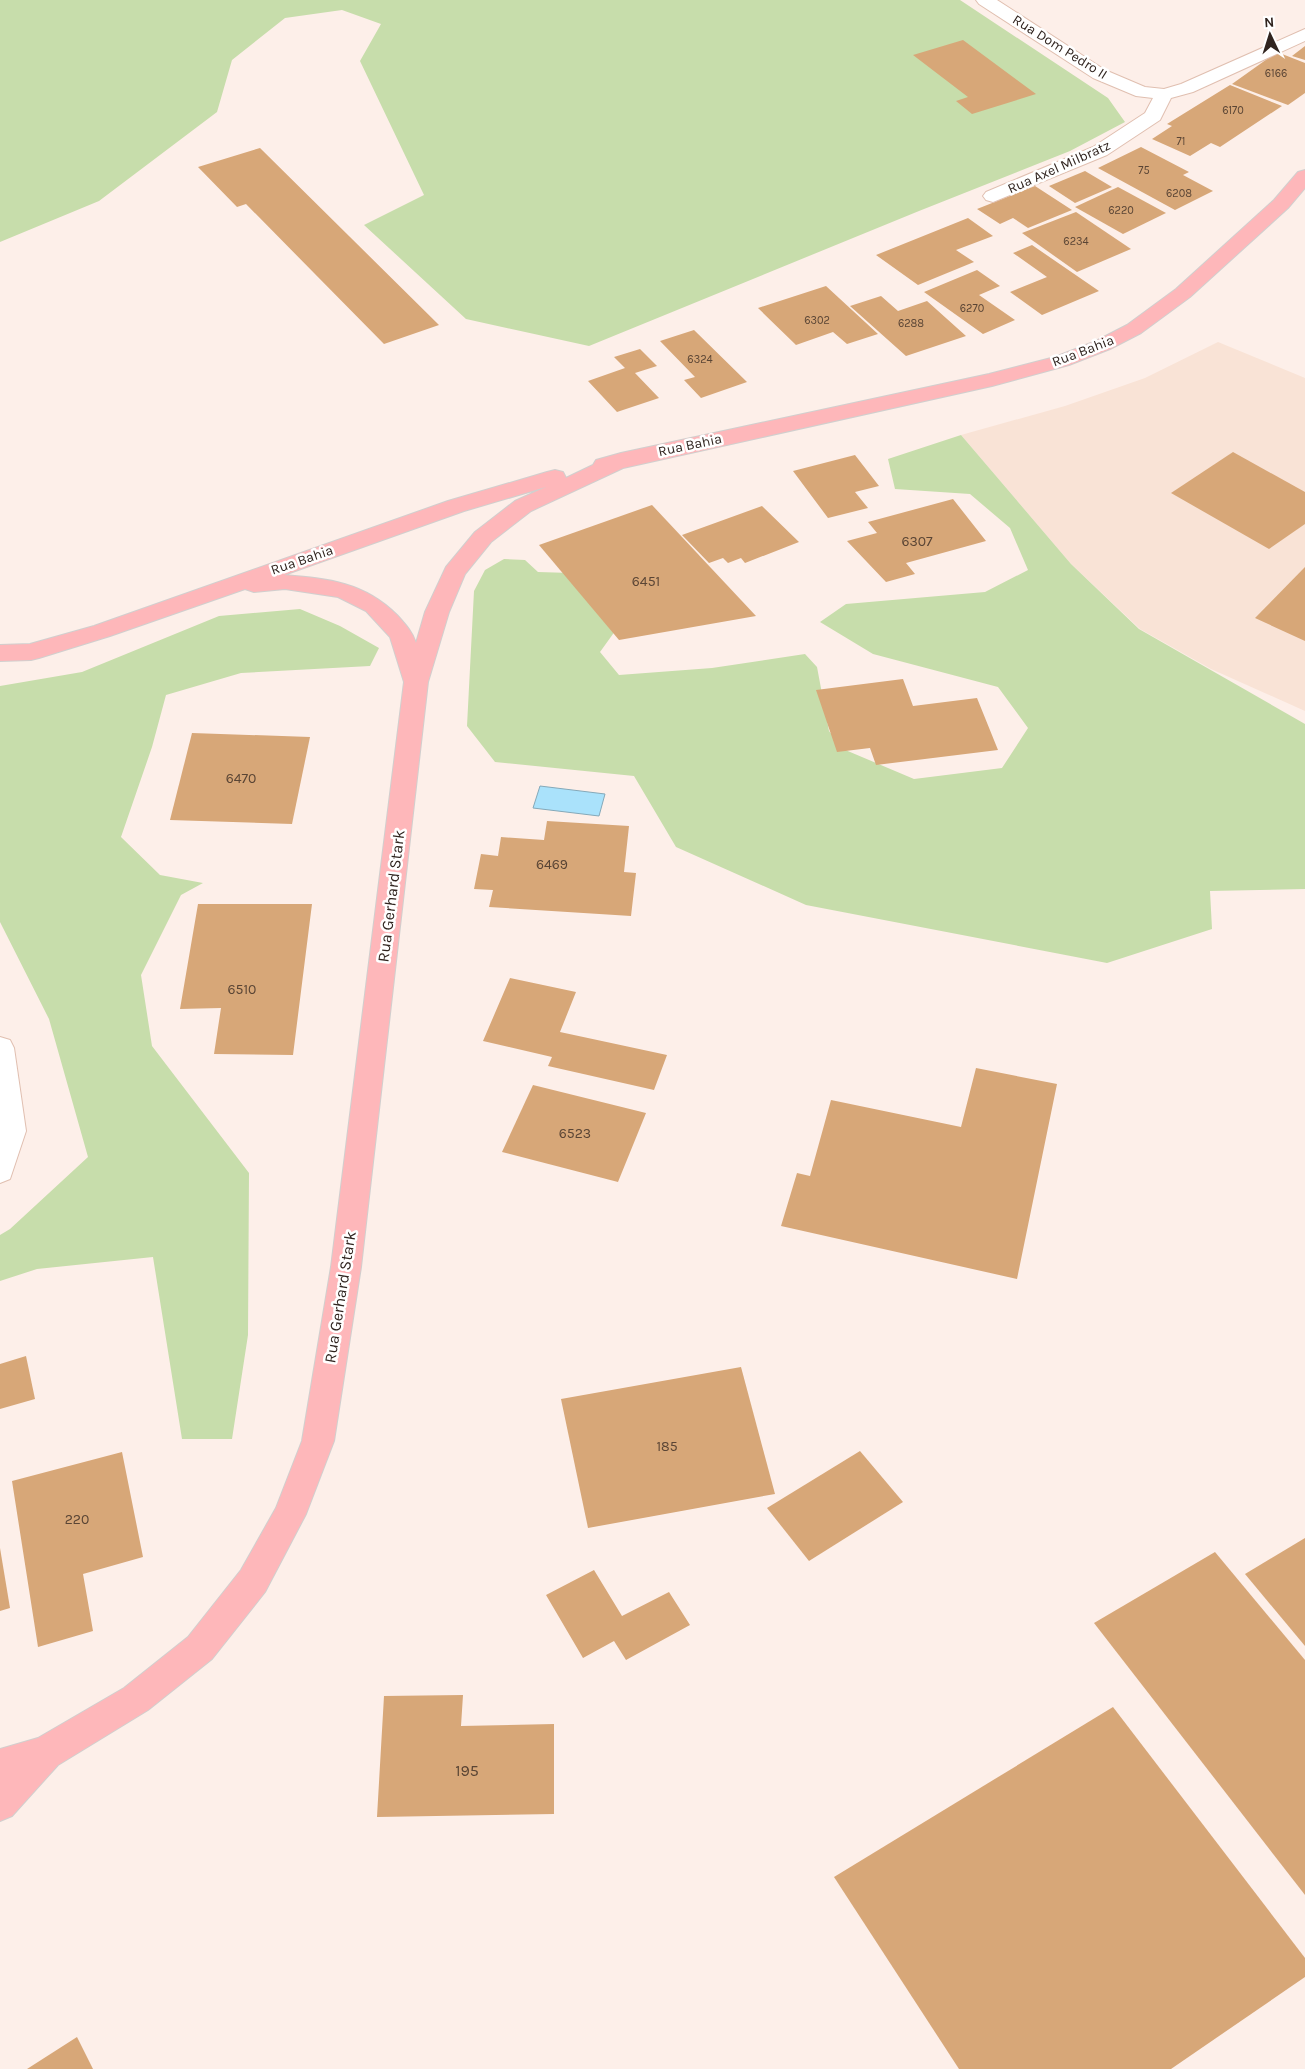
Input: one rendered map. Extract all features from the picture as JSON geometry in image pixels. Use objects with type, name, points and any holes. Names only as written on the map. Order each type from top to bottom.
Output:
[{"type":"main road","name":"Rua Bahia","points":[[0,653],[31,652],[102,631],[456,506],[525,485],[622,460],[992,380],[1062,361],[1134,329],[1183,293],[1281,204],[1305,176]]},
{"type":"main road","name":"Rua Gerhard Stark","points":[[0,1766],[46,1753],[136,1699],[200,1648],[254,1581],[290,1514],[318,1440],[346,1267],[416,682],[437,612],[454,572],[483,537],[523,506],[622,460]]},
{"type":"main road","name":"Rua Gerhard Stark","points":[[220,588],[285,582],[344,590],[374,606],[401,634],[416,682]]},
{"type":"main road","points":[[0,1804],[46,1753]]},
{"type":"street","name":"Rua Dom Pedro II","points":[[985,0],[1099,74],[1142,92],[1164,94],[1187,88],[1305,34]]},
{"type":"street","name":"Rua Axel Milbratz","points":[[992,196],[1100,151],[1153,116],[1164,94]]},
{"type":"street","points":[[0,1048],[12,1131],[0,1171]]},
{"type":"shaded area","points":[[1218,342],[1305,378],[1305,711],[1211,669],[1140,629],[1071,564],[961,435],[1065,406],[1145,378]]},
{"type":"green space","points":[[0,0],[960,0],[1108,98],[1125,122],[1070,151],[589,346],[466,319],[364,225],[424,195],[360,61],[381,24],[342,10],[285,18],[232,60],[217,112],[99,201],[0,242]]},
{"type":"green space","points":[[961,435],[1071,564],[1139,629],[1305,724],[1305,889],[1210,891],[1212,929],[1107,963],[806,905],[676,847],[634,776],[495,762],[467,726],[474,591],[485,570],[504,559],[525,560],[538,572],[571,573],[618,627],[600,652],[619,675],[712,668],[805,654],[817,667],[829,731],[843,749],[914,779],[1002,768],[1028,728],[998,687],[873,654],[820,622],[846,604],[985,592],[1028,570],[1010,528],[970,494],[895,489],[888,459]]},
{"type":"green space","points":[[300,609],[340,626],[379,648],[370,666],[241,673],[166,695],[152,747],[121,837],[160,875],[203,883],[181,895],[141,975],[152,1046],[249,1173],[248,1335],[232,1439],[182,1439],[153,1257],[37,1269],[0,1281],[0,1235],[10,1229],[88,1157],[49,1019],[0,922],[0,686],[82,672],[219,616]]},
{"type":"water","points":[[540,786],[605,794],[599,816],[533,808]]},
{"type":"building","points":[[963,40],[1036,94],[972,114],[956,101],[968,97],[913,55]]},
{"type":"building","points":[[1305,46],[1305,60],[1292,56]]},
{"type":"building","points":[[1277,52],[1305,63],[1305,93],[1288,105],[1232,84]]},
{"type":"building","points":[[1230,85],[1282,106],[1220,147],[1211,143],[1190,156],[1152,139],[1172,126],[1167,124]]},
{"type":"building","points":[[1141,147],[1189,172],[1183,175],[1213,191],[1175,210],[1098,168]]},
{"type":"building","points":[[260,148],[439,325],[384,344],[246,204],[237,207],[198,167]]},
{"type":"building","points":[[1085,171],[1112,187],[1075,203],[1049,186]]},
{"type":"building","points":[[1035,186],[1072,210],[1028,228],[1013,218],[1000,224],[977,209]]},
{"type":"building","points":[[1118,187],[1166,213],[1123,234],[1075,207]]},
{"type":"building","points":[[1076,212],[1131,249],[1077,272],[1022,233]]},
{"type":"building","points":[[968,218],[993,236],[956,250],[974,262],[918,285],[876,255]]},
{"type":"building","points":[[1032,245],[1099,291],[1042,315],[1010,292],[1047,277],[1013,253]]},
{"type":"building","points":[[977,270],[1000,286],[979,295],[1015,320],[983,334],[924,292]]},
{"type":"building","points":[[826,286],[878,334],[847,344],[833,332],[796,345],[758,308]]},
{"type":"building","points":[[881,296],[898,311],[927,301],[966,336],[906,356],[850,306]]},
{"type":"building","points":[[694,330],[747,382],[701,398],[684,380],[695,377],[660,341]]},
{"type":"building","points":[[640,349],[657,366],[635,373],[659,398],[617,412],[588,381],[625,368],[614,357]]},
{"type":"building","points":[[1233,452],[1305,492],[1305,524],[1269,549],[1171,493]]},
{"type":"building","points":[[855,455],[879,486],[855,492],[868,508],[828,518],[793,471]]},
{"type":"building","points":[[953,499],[986,541],[906,563],[915,574],[886,582],[847,541],[877,533],[868,522]]},
{"type":"building","points":[[652,505],[756,616],[619,640],[539,545]]},
{"type":"building","points":[[762,506],[799,542],[745,563],[741,558],[728,563],[723,558],[709,563],[682,535]]},
{"type":"building","points":[[1305,567],[1305,641],[1255,618]]},
{"type":"building","points":[[903,679],[913,706],[977,698],[998,750],[876,765],[870,748],[837,752],[816,690]]},
{"type":"building","points":[[192,733],[310,737],[292,824],[170,820]]},
{"type":"building","points":[[547,821],[629,826],[624,872],[636,873],[631,916],[489,907],[493,890],[474,889],[481,854],[498,856],[501,837],[544,840]]},
{"type":"building","points":[[198,904],[312,904],[293,1055],[214,1054],[221,1008],[180,1009]]},
{"type":"building","points":[[510,978],[576,992],[560,1032],[667,1055],[654,1090],[548,1066],[552,1057],[483,1041]]},
{"type":"building","points":[[976,1068],[1057,1084],[1017,1279],[781,1226],[797,1173],[810,1176],[831,1100],[961,1127]]},
{"type":"building","points":[[533,1085],[646,1113],[618,1182],[502,1152]]},
{"type":"building","points":[[26,1356],[35,1399],[0,1409],[0,1364]]},
{"type":"building","points":[[741,1367],[775,1494],[588,1528],[561,1399]]},
{"type":"building","points":[[860,1451],[903,1502],[809,1561],[767,1508]]},
{"type":"building","points":[[122,1452],[143,1557],[83,1574],[93,1631],[38,1647],[12,1481]]},
{"type":"building","points":[[1305,1538],[1305,1646],[1245,1574]]},
{"type":"building","points":[[0,1548],[10,1608],[0,1611]]},
{"type":"building","points":[[1215,1552],[1305,1660],[1305,1895],[1094,1623]]},
{"type":"building","points":[[594,1570],[622,1616],[669,1592],[690,1625],[626,1660],[614,1641],[583,1658],[546,1595]]},
{"type":"building","points":[[463,1695],[461,1726],[554,1724],[554,1814],[377,1817],[384,1696]]},
{"type":"building","points":[[1113,1707],[1305,1958],[1305,1977],[1171,2069],[959,2069],[834,1877]]},
{"type":"building","points":[[77,2037],[93,2069],[27,2069]]}]
